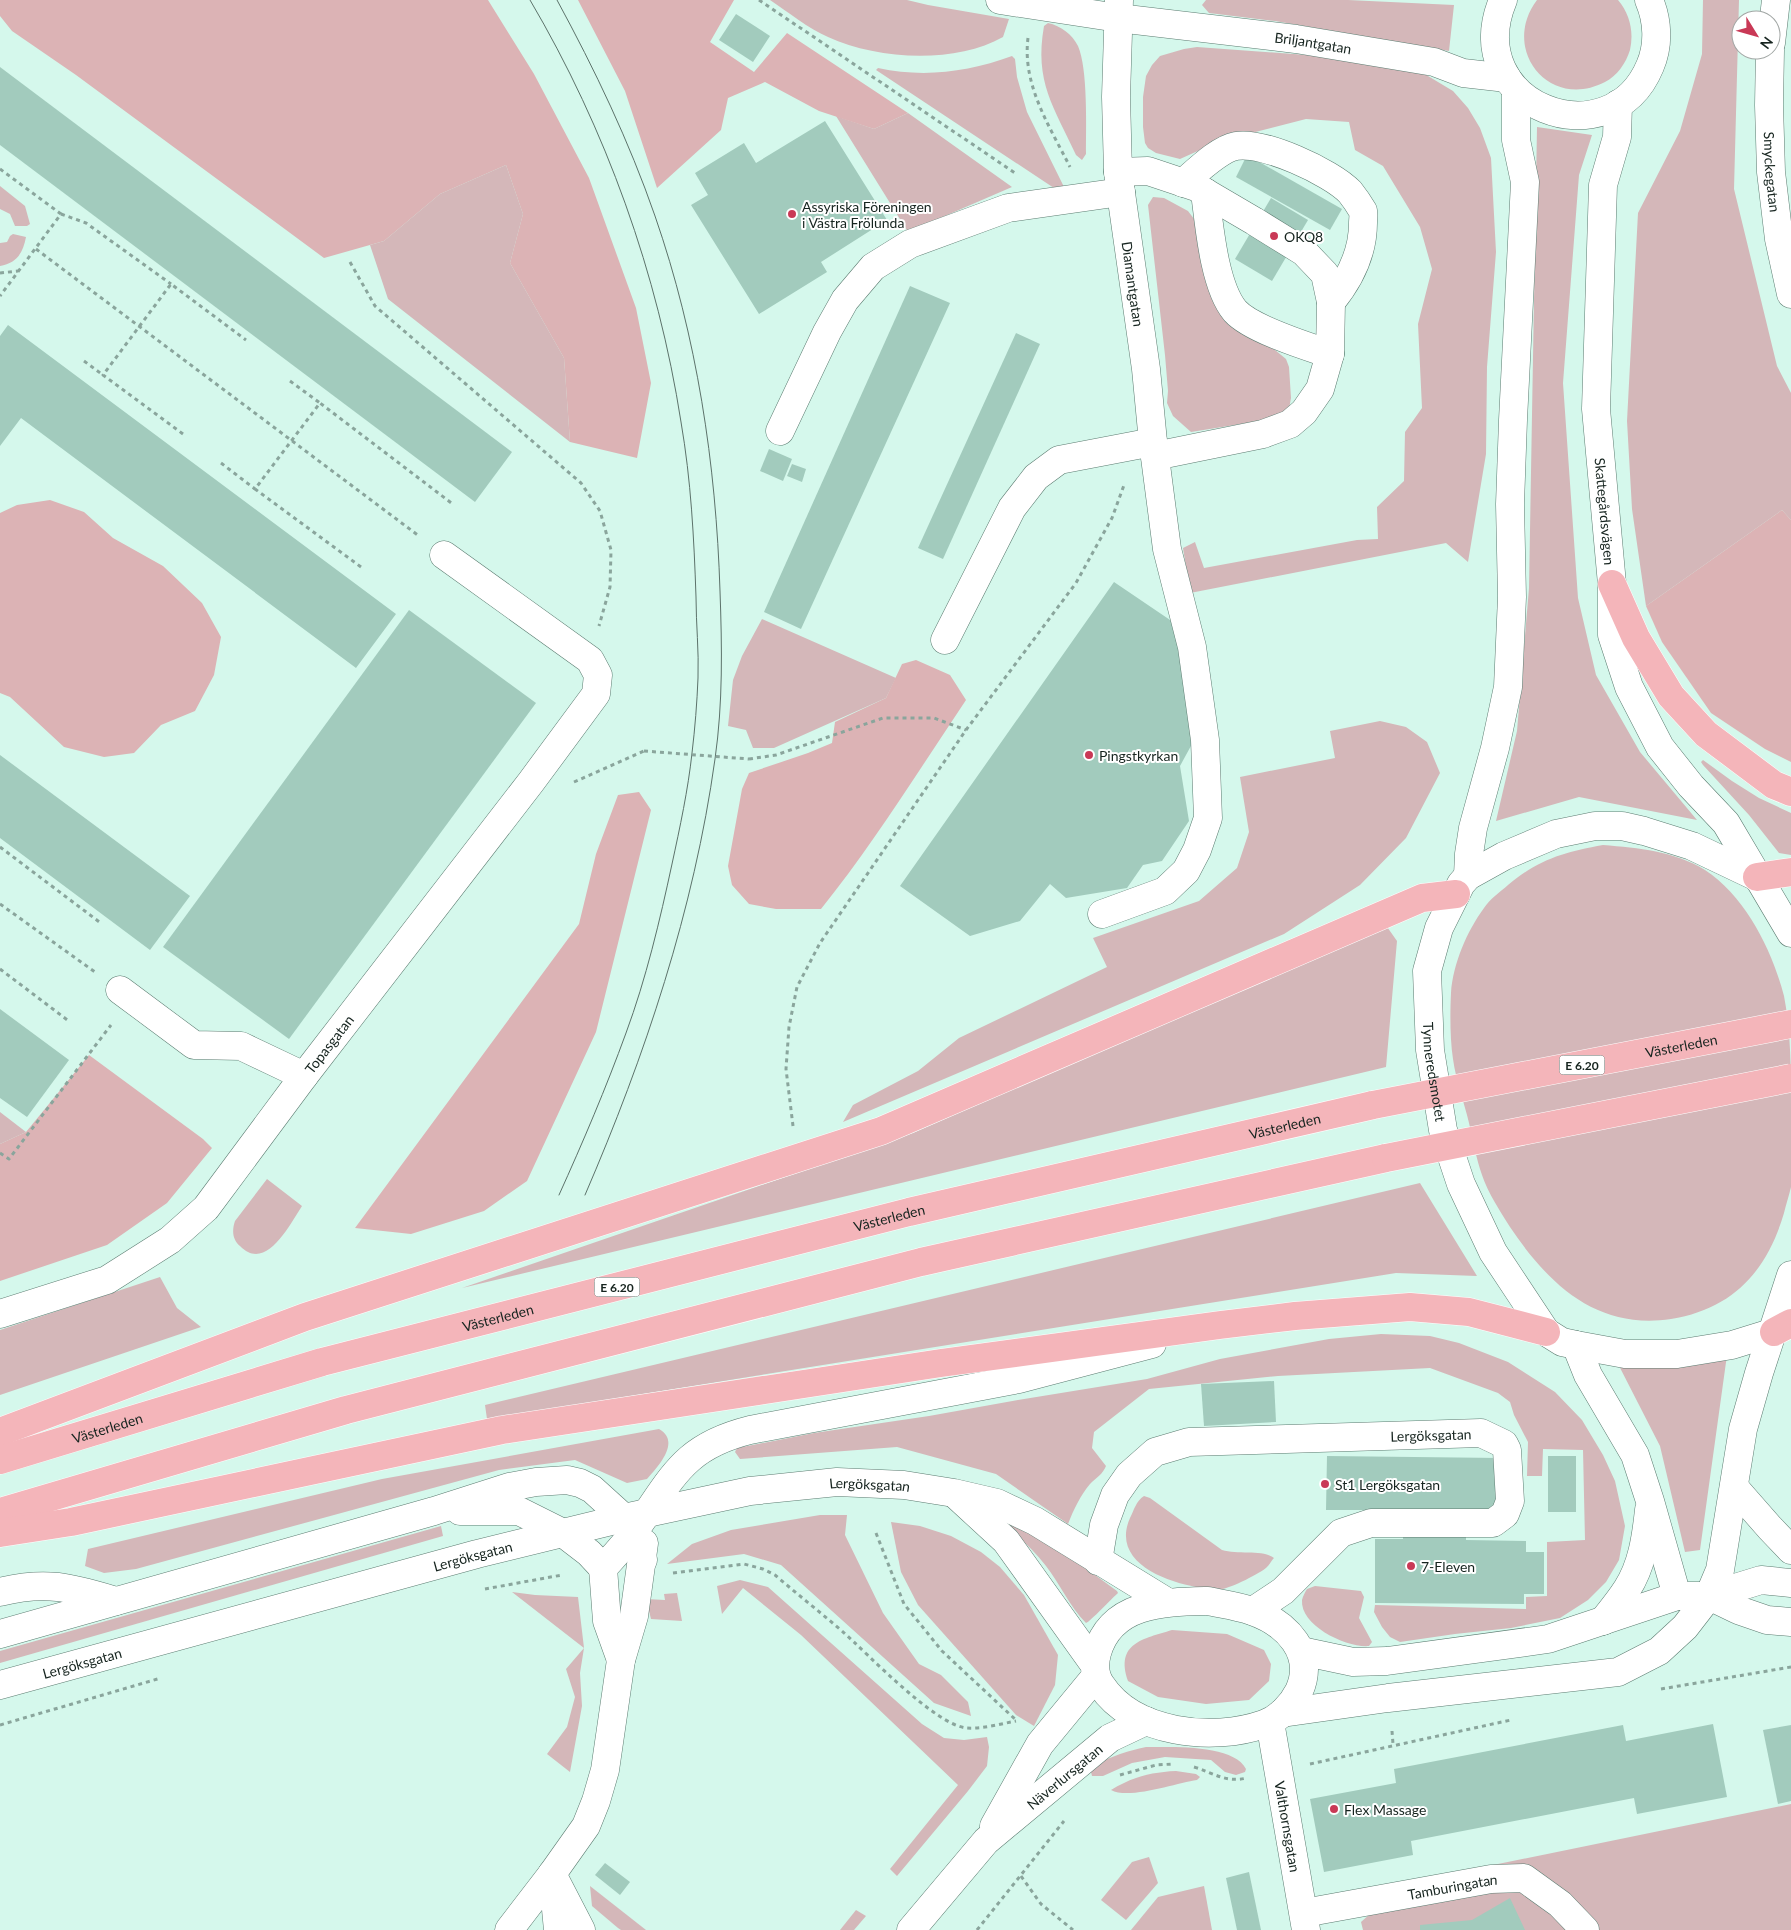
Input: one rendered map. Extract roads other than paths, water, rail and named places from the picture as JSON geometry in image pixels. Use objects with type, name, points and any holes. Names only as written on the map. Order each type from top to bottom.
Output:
[{"type":"highway","points":[[1612,584],[1636,638],[1671,696],[1706,734],[1774,785],[1791,792]]},
{"type":"highway","points":[[1757,877],[1791,872]]},
{"type":"highway","points":[[0,1432],[305,1317],[881,1132],[1422,898],[1462,885]]},
{"type":"highway","name":"Västerleden","points":[[0,1460],[331,1360],[908,1212],[1373,1105],[1791,1024]]},
{"type":"highway","points":[[0,1512],[346,1410],[921,1262],[1386,1158],[1791,1078]]},
{"type":"highway","points":[[0,1533],[71,1522],[502,1430],[941,1363],[1220,1325],[1295,1316],[1410,1308],[1469,1312],[1546,1332]]},
{"type":"street","name":"Briljantgatan","points":[[1000,0],[1118,9],[1434,62],[1463,73],[1512,84]]},
{"type":"street","points":[[1503,0],[1496,21],[1495,33],[1498,57],[1512,84],[1528,101],[1542,109],[1565,115],[1589,115],[1604,111],[1618,104],[1635,91],[1652,64],[1656,43],[1657,33],[1654,12],[1649,0]]},
{"type":"street","name":"Diamantgatan","points":[[1102,914],[1165,892],[1186,871],[1197,850],[1208,818],[1205,740],[1192,647],[1167,549],[1146,369],[1120,182],[1116,97],[1118,9]]},
{"type":"street","name":"Smyckegatan","points":[[1770,60],[1771,172],[1778,239],[1791,294]]},
{"type":"street","points":[[1462,885],[1473,828],[1495,748],[1508,687],[1512,596],[1510,504],[1512,420],[1524,182],[1516,140],[1512,84]]},
{"type":"street","name":"Skattegårdsvägen","points":[[1618,104],[1617,137],[1603,185],[1596,409],[1612,584],[1612,635],[1629,687],[1660,747],[1691,786],[1726,823],[1757,877]]},
{"type":"street","points":[[1194,188],[1213,157],[1235,146],[1261,147],[1298,160],[1350,192],[1363,212],[1363,234],[1356,264],[1342,289],[1331,302]]},
{"type":"street","points":[[780,431],[827,332],[845,300],[874,267],[910,244],[1008,208],[1120,182],[1148,172],[1194,188],[1304,252],[1325,274],[1331,302],[1330,354],[1320,389],[1304,412],[1290,424],[1263,434],[1059,460],[1036,477],[1012,508],[945,640]]},
{"type":"street","points":[[1194,188],[1210,229],[1225,295],[1236,312],[1258,326],[1330,354]]},
{"type":"street","name":"Topasgatan","points":[[0,1314],[107,1280],[170,1240],[206,1208],[304,1076],[531,782],[596,694],[598,675],[590,660],[444,555]]},
{"type":"street","points":[[1462,885],[1504,856],[1556,834],[1595,826],[1622,826],[1692,846],[1757,877],[1791,933]]},
{"type":"street","name":"Tynneredsmotet","points":[[1462,885],[1439,928],[1428,971],[1430,1050],[1443,1130],[1461,1184],[1493,1252],[1546,1332],[1562,1342],[1576,1346],[1626,1354],[1677,1354],[1732,1345],[1782,1327]]},
{"type":"street","points":[[125,994],[194,1045],[242,1046],[304,1076]]},
{"type":"street","points":[[954,1493],[1006,1541],[1095,1670],[1101,1685],[1114,1699],[1127,1710],[1146,1721],[1175,1730],[1227,1733],[1249,1730],[1276,1717],[1388,1698],[1618,1672],[1659,1652],[1685,1627],[1709,1596],[1720,1570],[1743,1430],[1759,1373],[1782,1327],[1791,1275]]},
{"type":"street","points":[[603,1573],[635,1521],[676,1471],[692,1456],[713,1442],[732,1434],[1019,1379],[1220,1325]]},
{"type":"street","points":[[1576,1346],[1588,1374],[1635,1455],[1677,1596]]},
{"type":"street","name":"Lergöksgatan","points":[[1098,1561],[1104,1525],[1116,1495],[1129,1475],[1154,1452],[1189,1442],[1481,1433],[1504,1444],[1507,1450],[1510,1501],[1505,1514],[1493,1523],[1371,1523],[1341,1533],[1283,1591],[1253,1611]]},
{"type":"street","points":[[0,1634],[434,1511],[509,1487],[536,1482],[567,1480],[580,1483],[592,1489],[635,1521],[641,1569],[634,1616],[621,1660],[611,1737],[605,1770],[596,1801],[586,1826],[517,1925]]},
{"type":"street","name":"Lergöksgatan","points":[[0,1685],[477,1554],[563,1533],[635,1521],[750,1491],[837,1482],[904,1486],[954,1493],[997,1502],[1035,1521],[1167,1602]]},
{"type":"street","points":[[1734,1487],[1791,1550]]},
{"type":"street","points":[[1603,1621],[1627,1589],[1639,1563],[1646,1540],[1650,1501]]},
{"type":"street","points":[[434,1511],[519,1511],[563,1533],[589,1553],[603,1573],[607,1621],[621,1660]]},
{"type":"street","points":[[1301,1651],[1353,1662],[1387,1660],[1548,1639],[1654,1602],[1677,1596],[1709,1596],[1761,1580],[1791,1583]]},
{"type":"street","points":[[0,1592],[46,1585],[64,1586],[116,1601]]},
{"type":"street","points":[[1709,1596],[1738,1610],[1767,1620],[1791,1622]]},
{"type":"street","points":[[1095,1670],[1100,1643],[1118,1620],[1131,1612],[1167,1602],[1208,1601],[1253,1611],[1274,1622],[1291,1635],[1301,1651],[1305,1667],[1303,1682],[1296,1697],[1276,1717]]},
{"type":"street","name":"Näverlursgatan","points":[[986,1841],[1040,1744],[1095,1670]]},
{"type":"street","name":"Valthornsgatan","points":[[1276,1717],[1279,1772],[1305,1922]]},
{"type":"street","name":"Näverlursgatan","points":[[910,1930],[986,1841],[1110,1738],[1146,1721]]},
{"type":"street","points":[[552,1874],[571,1923],[598,1930]]},
{"type":"street","name":"Tamburingatan","points":[[1305,1922],[1491,1879],[1524,1878],[1560,1904],[1585,1930]]},
{"type":"tram line","points":[[530,0],[557,49],[605,151],[643,257],[658,312],[671,367],[690,487],[698,658],[696,716],[684,809],[652,949],[640,992],[618,1054],[559,1195]]},
{"type":"tram line","points":[[557,0],[598,79],[634,160],[670,262],[682,308],[693,354],[709,448],[718,543],[721,633],[721,696],[718,738],[706,815],[694,871],[665,981],[647,1036],[607,1143],[585,1195]]},
{"type":"place","name":"Assyriska Föreningen i Västra Frölunda","points":[[792,214]]},
{"type":"place","name":"OKQ8","points":[[1274,236]]},
{"type":"place","name":"Pingstkyrkan","points":[[1089,755]]},
{"type":"place","name":"St1 Lergöksgatan","points":[[1325,1484]]},
{"type":"place","name":"7-Eleven","points":[[1411,1566]]},
{"type":"place","name":"Flex Massage","points":[[1334,1809]]}]
